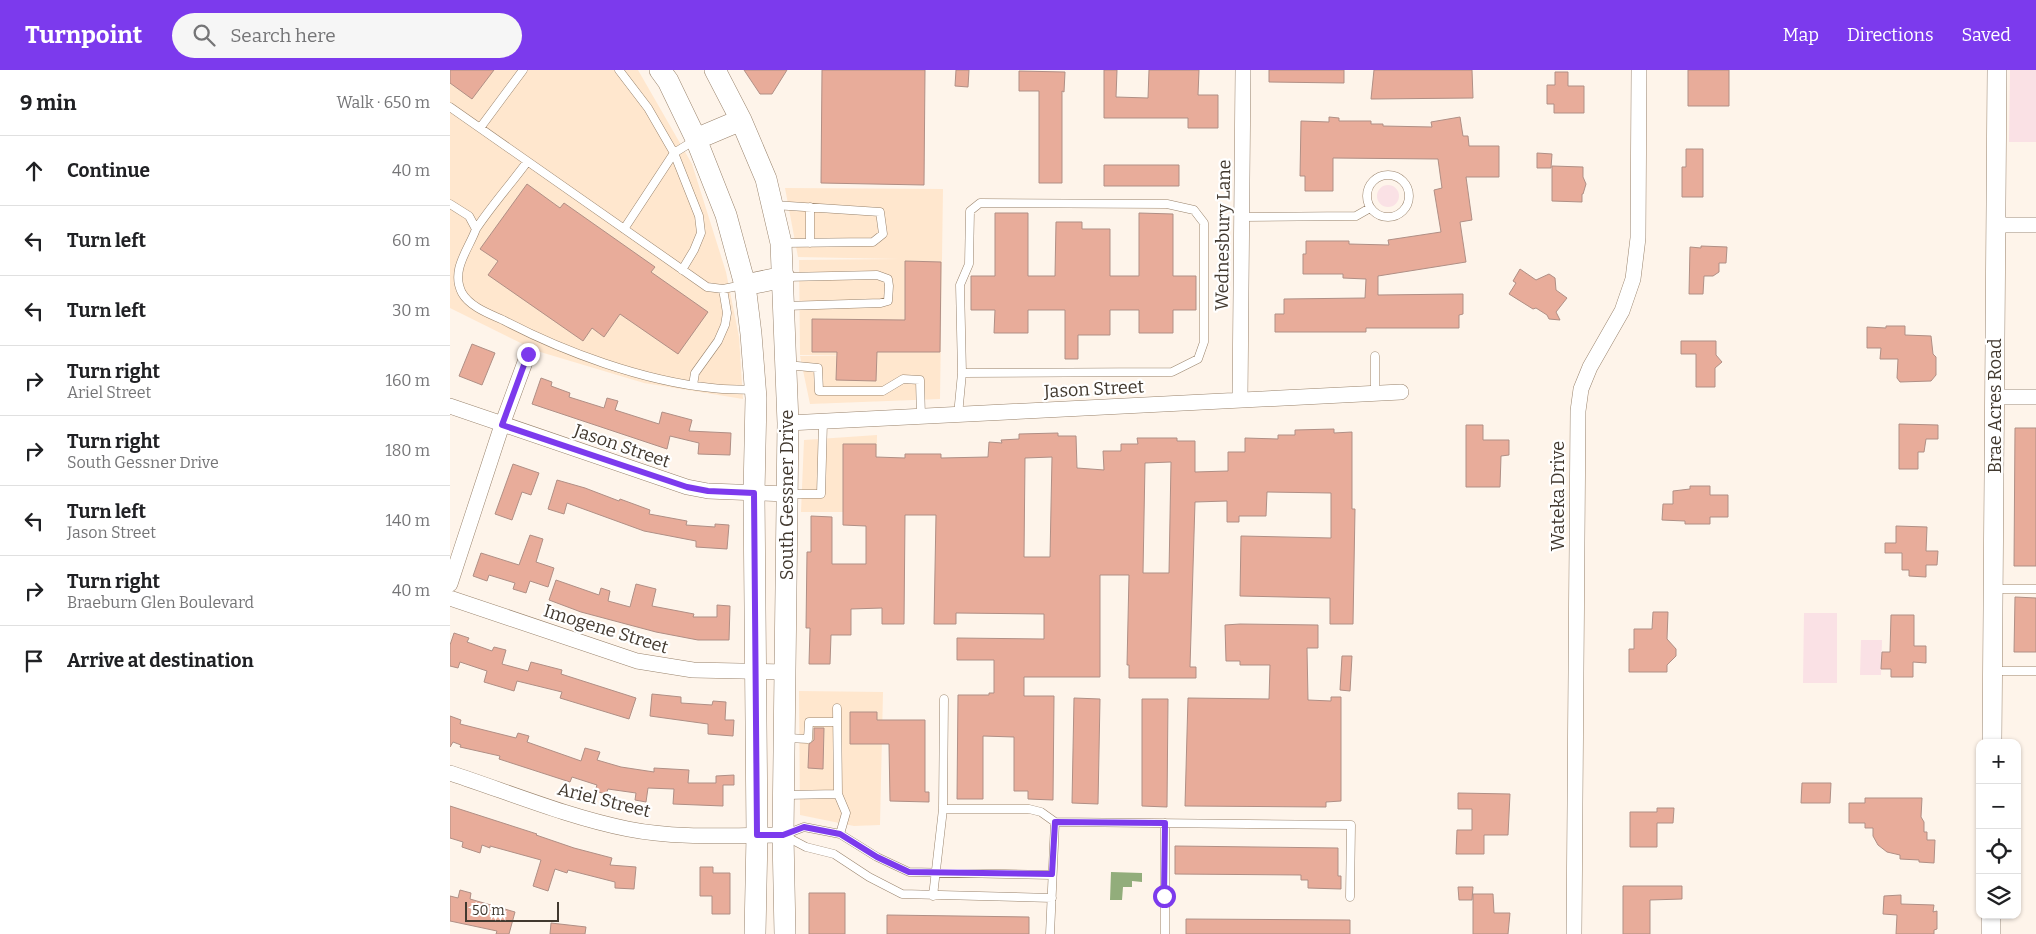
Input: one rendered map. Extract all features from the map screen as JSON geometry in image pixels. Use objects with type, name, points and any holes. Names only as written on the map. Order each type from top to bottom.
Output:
[{"type":"main road","name":"South Gessner Drive","points":[[660,70],[668,82],[696,139],[726,215],[744,285],[751,334],[756,390],[754,493],[757,835],[755,934]]},
{"type":"main road","name":"South Gessner Drive","points":[[715,70],[741,120],[766,179],[774,205],[781,244],[784,277],[788,423],[783,835],[785,934]]},
{"type":"main road","points":[[696,139],[741,120]]},
{"type":"main road","points":[[744,285],[784,277]]},
{"type":"street","name":"Wednesbury Lane","points":[[1240,400],[1243,70]]},
{"type":"street","name":"Wateka Drive","points":[[1574,934],[1578,411],[1582,389],[1590,367],[1622,311],[1633,279],[1638,238],[1639,70]]},
{"type":"street","name":"Brae Acres Road","points":[[1992,739],[1997,70]]},
{"type":"street","points":[[1996,225],[2036,225]]},
{"type":"street","points":[[450,584],[502,425],[528,354]]},
{"type":"street","name":"Jason Street","points":[[788,423],[1401,392]]},
{"type":"street","points":[[1995,397],[2036,398]]},
{"type":"street","name":"Jason Street","points":[[450,406],[687,487],[708,491],[787,494]]},
{"type":"street","name":"Imogene Street","points":[[450,598],[637,661],[693,670],[786,672]]},
{"type":"street","name":"Ariel Street","points":[[450,773],[600,823],[629,829],[674,834],[783,835]]},
{"type":"street","points":[[1991,919],[1991,934]]},
{"type":"lane","points":[[480,128],[523,70]]},
{"type":"lane","points":[[619,70],[648,108],[674,153],[699,216],[701,233],[694,250],[682,270]]},
{"type":"lane","points":[[450,107],[707,287],[723,289],[744,285]]},
{"type":"lane","points":[[624,229],[674,153],[696,139]]},
{"type":"lane","points":[[527,162],[509,186],[500,194],[476,230],[471,244],[463,254],[459,267],[462,294],[478,307],[572,353],[693,385],[756,390]]},
{"type":"lane","points":[[1390,176],[1397,177],[1407,188],[1408,202],[1400,213],[1387,218],[1380,216],[1370,208],[1367,195],[1368,189],[1376,179],[1390,176]]},
{"type":"lane","points":[[958,415],[962,373],[960,285],[969,264],[970,211],[980,203],[1168,204],[1194,210],[1204,223],[1204,342],[1198,359],[1172,372],[962,373]]},
{"type":"lane","points":[[450,204],[469,216],[476,230]]},
{"type":"lane","points":[[774,205],[880,212],[883,234],[874,242],[781,244]]},
{"type":"lane","points":[[810,207],[810,243]]},
{"type":"lane","points":[[1242,217],[1356,216],[1370,208]]},
{"type":"lane","points":[[784,277],[877,275],[888,279],[889,286],[888,301],[881,303],[785,306]]},
{"type":"lane","points":[[693,385],[695,373],[718,341],[725,325],[727,313],[723,289]]},
{"type":"lane","points":[[1374,356],[1375,393]]},
{"type":"lane","points":[[787,365],[818,368],[819,391],[883,391],[903,379],[920,380],[922,416]]},
{"type":"lane","points":[[787,494],[821,494],[823,422]]},
{"type":"lane","points":[[1993,589],[2036,589]]},
{"type":"lane","points":[[1993,671],[2036,671]]},
{"type":"lane","points":[[934,896],[944,809],[944,699]]},
{"type":"lane","points":[[837,708],[838,794],[846,813],[840,834]]},
{"type":"lane","points":[[785,738],[808,738],[809,722],[837,722]]},
{"type":"lane","points":[[784,795],[838,794]]},
{"type":"lane","points":[[944,809],[1030,809],[1041,812],[1055,822],[1351,825],[1350,898]]},
{"type":"lane","points":[[1050,934],[1055,822]]},
{"type":"lane","points":[[1165,823],[1165,934]]},
{"type":"lane","name":"Ariel Street","points":[[783,835],[804,827],[840,834],[877,857],[909,872],[1052,874]]},
{"type":"lane","name":"Ariel Street","points":[[783,835],[806,847],[834,854],[869,877],[902,894],[1052,898]]},
{"type":"shaded area","points":[[450,70],[638,70],[692,164],[726,272],[739,337],[743,399],[644,383],[537,351],[450,308]]},
{"type":"shaded area","points":[[2010,70],[2036,70],[2036,142],[2009,142]]},
{"type":"shaded area","points":[[1388,185],[1396,188],[1399,196],[1396,204],[1388,207],[1380,204],[1377,196],[1380,188]]},
{"type":"shaded area","points":[[785,188],[943,189],[940,399],[810,404],[800,356],[877,356],[800,355],[799,260],[899,259],[798,257]]},
{"type":"shaded area","points":[[877,435],[876,512],[801,512],[804,440]]},
{"type":"shaded area","points":[[1804,613],[1837,613],[1837,683],[1803,683]]},
{"type":"shaded area","points":[[1861,640],[1882,640],[1881,675],[1860,675]]},
{"type":"shaded area","points":[[799,691],[883,692],[880,825],[854,826],[800,815]]},
{"type":"shaded area","points":[[1111,872],[1142,873],[1142,882],[1132,881],[1132,887],[1123,887],[1122,900],[1110,900]]},
{"type":"building","points":[[450,70],[494,70],[472,99],[450,83]]},
{"type":"building","points":[[744,70],[787,70],[772,94],[760,94]]},
{"type":"building","points":[[822,70],[925,70],[924,185],[821,183]]},
{"type":"building","points":[[956,70],[969,70],[968,87],[955,86]]},
{"type":"building","points":[[1104,70],[1117,70],[1116,97],[1148,98],[1149,70],[1199,70],[1198,95],[1218,95],[1218,128],[1188,128],[1188,118],[1104,118]]},
{"type":"building","points":[[1269,70],[1344,70],[1344,83],[1269,82]]},
{"type":"building","points":[[1374,70],[1472,70],[1473,98],[1371,99]]},
{"type":"building","points":[[1688,70],[1729,70],[1729,106],[1688,106]]},
{"type":"building","points":[[1019,71],[1065,72],[1064,92],[1062,91],[1062,183],[1039,183],[1039,91],[1019,91]]},
{"type":"building","points":[[1555,72],[1568,72],[1568,86],[1584,86],[1584,113],[1554,113],[1554,104],[1547,104],[1547,85],[1555,85]]},
{"type":"building","points":[[1329,117],[1339,118],[1339,121],[1371,121],[1371,124],[1383,124],[1383,126],[1432,127],[1431,122],[1460,117],[1463,136],[1468,136],[1469,146],[1499,146],[1499,177],[1466,177],[1472,220],[1460,222],[1466,262],[1378,276],[1378,295],[1463,294],[1463,314],[1459,315],[1459,328],[1366,328],[1366,332],[1275,332],[1275,314],[1284,314],[1284,299],[1365,298],[1366,279],[1343,278],[1343,274],[1303,274],[1303,254],[1306,254],[1306,241],[1349,241],[1349,244],[1389,245],[1388,240],[1441,232],[1434,190],[1442,188],[1438,159],[1333,158],[1333,191],[1305,191],[1305,176],[1300,176],[1301,121],[1329,122]]},
{"type":"building","points":[[1686,149],[1703,149],[1703,197],[1682,197],[1682,167],[1686,167]]},
{"type":"building","points":[[1537,153],[1552,154],[1551,168],[1537,168]]},
{"type":"building","points":[[1104,165],[1179,165],[1179,186],[1104,186]]},
{"type":"building","points":[[1552,166],[1583,167],[1583,177],[1586,184],[1582,194],[1582,202],[1552,201]]},
{"type":"building","points":[[527,184],[560,208],[564,203],[655,267],[651,272],[708,312],[678,354],[620,314],[604,337],[592,328],[583,341],[488,275],[498,261],[480,249]]},
{"type":"building","points":[[995,213],[1028,213],[1028,276],[1055,276],[1056,222],[1082,222],[1082,229],[1110,229],[1110,276],[1139,276],[1139,213],[1173,214],[1173,276],[1196,276],[1196,310],[1173,310],[1173,333],[1139,333],[1139,310],[1110,310],[1110,335],[1078,335],[1078,359],[1065,359],[1065,310],[1028,310],[1028,333],[994,333],[995,310],[971,310],[971,276],[995,276]]},
{"type":"building","points":[[1701,246],[1727,247],[1726,263],[1719,263],[1719,272],[1713,276],[1704,276],[1703,294],[1689,294],[1690,247],[1701,248]]},
{"type":"building","points":[[905,261],[941,262],[940,352],[877,352],[876,381],[836,380],[837,352],[812,352],[812,319],[905,320]]},
{"type":"building","points":[[1520,269],[1536,280],[1549,274],[1555,278],[1556,290],[1567,298],[1556,312],[1560,320],[1549,319],[1547,315],[1536,308],[1533,309],[1509,294],[1516,283],[1513,281]]},
{"type":"building","points":[[1886,326],[1905,326],[1905,335],[1931,336],[1933,354],[1936,357],[1936,375],[1931,381],[1900,382],[1897,378],[1898,359],[1880,359],[1881,348],[1867,348],[1867,327],[1886,328]]},
{"type":"building","points":[[1681,341],[1716,341],[1716,355],[1722,362],[1715,368],[1715,387],[1696,387],[1696,354],[1681,354]]},
{"type":"building","points":[[472,344],[495,353],[482,385],[459,376]]},
{"type":"building","points":[[541,378],[552,382],[551,386],[570,393],[569,397],[604,408],[607,398],[618,401],[615,410],[659,424],[662,412],[692,420],[689,431],[731,433],[730,455],[698,454],[699,443],[670,436],[667,449],[532,404]]},
{"type":"building","points":[[1899,424],[1938,425],[1938,439],[1926,439],[1924,452],[1918,452],[1918,469],[1899,469]]},
{"type":"building","points":[[1466,425],[1483,425],[1483,440],[1509,440],[1509,455],[1501,456],[1500,487],[1466,487]]},
{"type":"building","points":[[2015,428],[2036,428],[2036,566],[2014,566]]},
{"type":"building","points":[[1334,429],[1334,433],[1352,432],[1352,509],[1355,509],[1353,624],[1330,624],[1330,598],[1240,596],[1241,536],[1331,538],[1331,493],[1267,492],[1266,516],[1239,516],[1239,522],[1227,522],[1227,501],[1195,502],[1190,667],[1196,667],[1196,678],[1129,678],[1129,665],[1127,665],[1129,575],[1100,575],[1100,677],[1024,677],[1024,696],[1054,696],[1053,800],[1028,799],[1028,791],[1014,791],[1014,737],[983,736],[983,799],[957,799],[958,695],[989,695],[989,693],[994,693],[994,660],[957,660],[957,638],[1044,639],[1044,614],[956,613],[956,624],[934,624],[936,515],[905,515],[904,624],[882,624],[882,608],[851,609],[851,635],[831,635],[830,664],[809,664],[810,628],[806,628],[807,552],[811,552],[811,516],[832,517],[832,564],[866,564],[866,526],[843,525],[843,444],[876,444],[876,457],[905,458],[905,454],[941,454],[941,458],[988,457],[989,442],[1002,443],[1001,440],[1019,439],[1019,434],[1058,433],[1058,436],[1076,436],[1077,468],[1104,470],[1103,451],[1121,451],[1121,444],[1138,444],[1137,438],[1177,438],[1177,441],[1195,441],[1195,472],[1228,471],[1228,452],[1245,452],[1245,438],[1278,439],[1278,435],[1295,435],[1295,430]],"holes":[[[1052,457],[1050,557],[1024,557],[1025,458]],[[1171,462],[1169,573],[1143,573],[1145,463]]]},
{"type":"building","points":[[513,464],[539,473],[531,495],[522,492],[512,520],[495,514]]},
{"type":"building","points":[[557,480],[650,510],[649,514],[687,521],[686,525],[715,527],[715,524],[729,525],[727,549],[696,547],[696,541],[644,531],[567,503],[564,514],[548,509]]},
{"type":"building","points":[[1690,486],[1710,486],[1710,495],[1728,495],[1728,517],[1710,517],[1710,524],[1685,524],[1685,521],[1662,520],[1663,504],[1673,504],[1673,491],[1690,489]]},
{"type":"building","points":[[1896,526],[1927,527],[1926,551],[1938,551],[1937,565],[1926,565],[1926,577],[1909,576],[1909,570],[1902,570],[1902,553],[1885,553],[1885,543],[1896,543]]},
{"type":"building","points":[[530,535],[543,539],[536,562],[554,568],[548,587],[530,581],[526,593],[513,589],[515,583],[489,575],[487,581],[473,576],[481,553],[519,565]]},
{"type":"building","points":[[556,580],[599,595],[601,588],[610,591],[608,601],[630,607],[636,584],[656,589],[652,606],[694,614],[693,617],[717,617],[717,605],[730,606],[729,640],[698,640],[656,632],[581,612],[549,600]]},
{"type":"building","points":[[2015,597],[2036,598],[2036,652],[2014,652]]},
{"type":"building","points":[[1653,612],[1668,612],[1667,639],[1676,649],[1676,656],[1667,665],[1667,672],[1629,672],[1629,649],[1634,649],[1634,629],[1652,629]]},
{"type":"building","points":[[1891,615],[1914,615],[1914,646],[1926,646],[1926,663],[1913,662],[1913,677],[1891,677],[1891,669],[1881,669],[1882,652],[1890,652]]},
{"type":"building","points":[[1225,625],[1318,625],[1318,648],[1307,648],[1308,700],[1331,701],[1331,697],[1341,697],[1341,801],[1326,802],[1326,807],[1185,806],[1188,698],[1269,699],[1270,665],[1240,665],[1240,661],[1226,661]]},
{"type":"building","points":[[454,633],[469,638],[467,642],[492,651],[494,647],[506,650],[502,664],[528,671],[531,662],[562,670],[561,674],[636,698],[629,719],[560,698],[562,692],[517,681],[514,691],[484,682],[487,671],[460,662],[458,668],[450,666],[450,645]]},
{"type":"building","points":[[1342,656],[1352,656],[1350,691],[1340,690]]},
{"type":"building","points":[[652,694],[681,697],[681,703],[712,705],[713,701],[726,702],[725,720],[734,720],[733,736],[708,734],[708,724],[650,716]]},
{"type":"building","points":[[1074,698],[1100,699],[1098,804],[1072,803]]},
{"type":"building","points":[[1142,699],[1168,699],[1167,807],[1142,806]]},
{"type":"building","points":[[850,712],[877,712],[877,720],[925,720],[925,792],[929,792],[929,802],[890,801],[889,744],[850,744]]},
{"type":"building","points":[[450,716],[461,720],[460,724],[516,738],[518,733],[529,736],[527,742],[581,761],[585,748],[600,752],[597,760],[621,767],[654,772],[654,768],[689,770],[688,783],[716,783],[716,776],[734,775],[734,785],[723,785],[723,806],[673,804],[674,789],[648,788],[646,802],[635,800],[636,793],[608,789],[606,794],[595,791],[597,785],[572,777],[570,782],[499,759],[500,756],[460,747],[461,745],[453,742],[450,747]]},
{"type":"building","points":[[814,728],[824,728],[823,769],[808,768],[809,744],[814,740]]},
{"type":"building","points":[[1802,783],[1831,783],[1830,803],[1801,803]]},
{"type":"building","points":[[1458,793],[1510,794],[1508,835],[1484,835],[1484,854],[1456,854],[1457,830],[1472,830],[1472,809],[1458,809]]},
{"type":"building","points":[[1865,798],[1922,798],[1921,817],[1924,822],[1924,832],[1927,832],[1927,840],[1935,840],[1934,863],[1900,859],[1900,855],[1887,852],[1878,845],[1873,836],[1873,828],[1865,828],[1865,823],[1849,823],[1849,803],[1865,803]]},
{"type":"building","points":[[450,806],[574,848],[612,858],[610,865],[636,867],[634,889],[615,888],[615,882],[568,870],[567,873],[555,869],[548,891],[533,886],[541,860],[490,846],[490,848],[482,845],[480,853],[462,847],[463,842],[450,838]]},
{"type":"building","points":[[1657,808],[1674,808],[1673,823],[1657,823],[1657,847],[1630,847],[1630,812],[1657,812]]},
{"type":"building","points":[[1175,846],[1338,848],[1338,876],[1341,876],[1341,889],[1308,888],[1308,880],[1301,880],[1301,875],[1175,874]]},
{"type":"building","points":[[700,867],[713,867],[713,873],[730,873],[730,914],[712,914],[712,896],[700,896]]},
{"type":"building","points":[[1623,886],[1682,886],[1682,899],[1650,900],[1650,934],[1623,934]]},
{"type":"building","points":[[1458,887],[1473,887],[1472,900],[1459,900]]},
{"type":"building","points":[[460,890],[471,893],[470,899],[515,912],[509,934],[496,934],[497,931],[450,921],[450,896],[458,898]]},
{"type":"building","points":[[809,893],[845,893],[845,934],[809,934]]},
{"type":"building","points":[[1473,894],[1493,894],[1494,913],[1510,913],[1508,934],[1473,934]]},
{"type":"building","points":[[1901,895],[1901,904],[1934,905],[1933,912],[1937,911],[1937,929],[1934,930],[1934,934],[1896,934],[1897,915],[1883,914],[1884,896]]},
{"type":"building","points":[[887,915],[1029,917],[1029,934],[887,934]]},
{"type":"building","points":[[1186,919],[1350,920],[1350,934],[1186,934]]},
{"type":"building","points":[[551,923],[586,927],[585,934],[550,934]]},
{"type":"route","points":[[528,354],[502,425],[667,482],[708,491],[754,493],[757,835],[783,835],[804,827],[840,834],[877,857],[909,872],[1052,874],[1055,822],[1165,823],[1164,896]]}]
